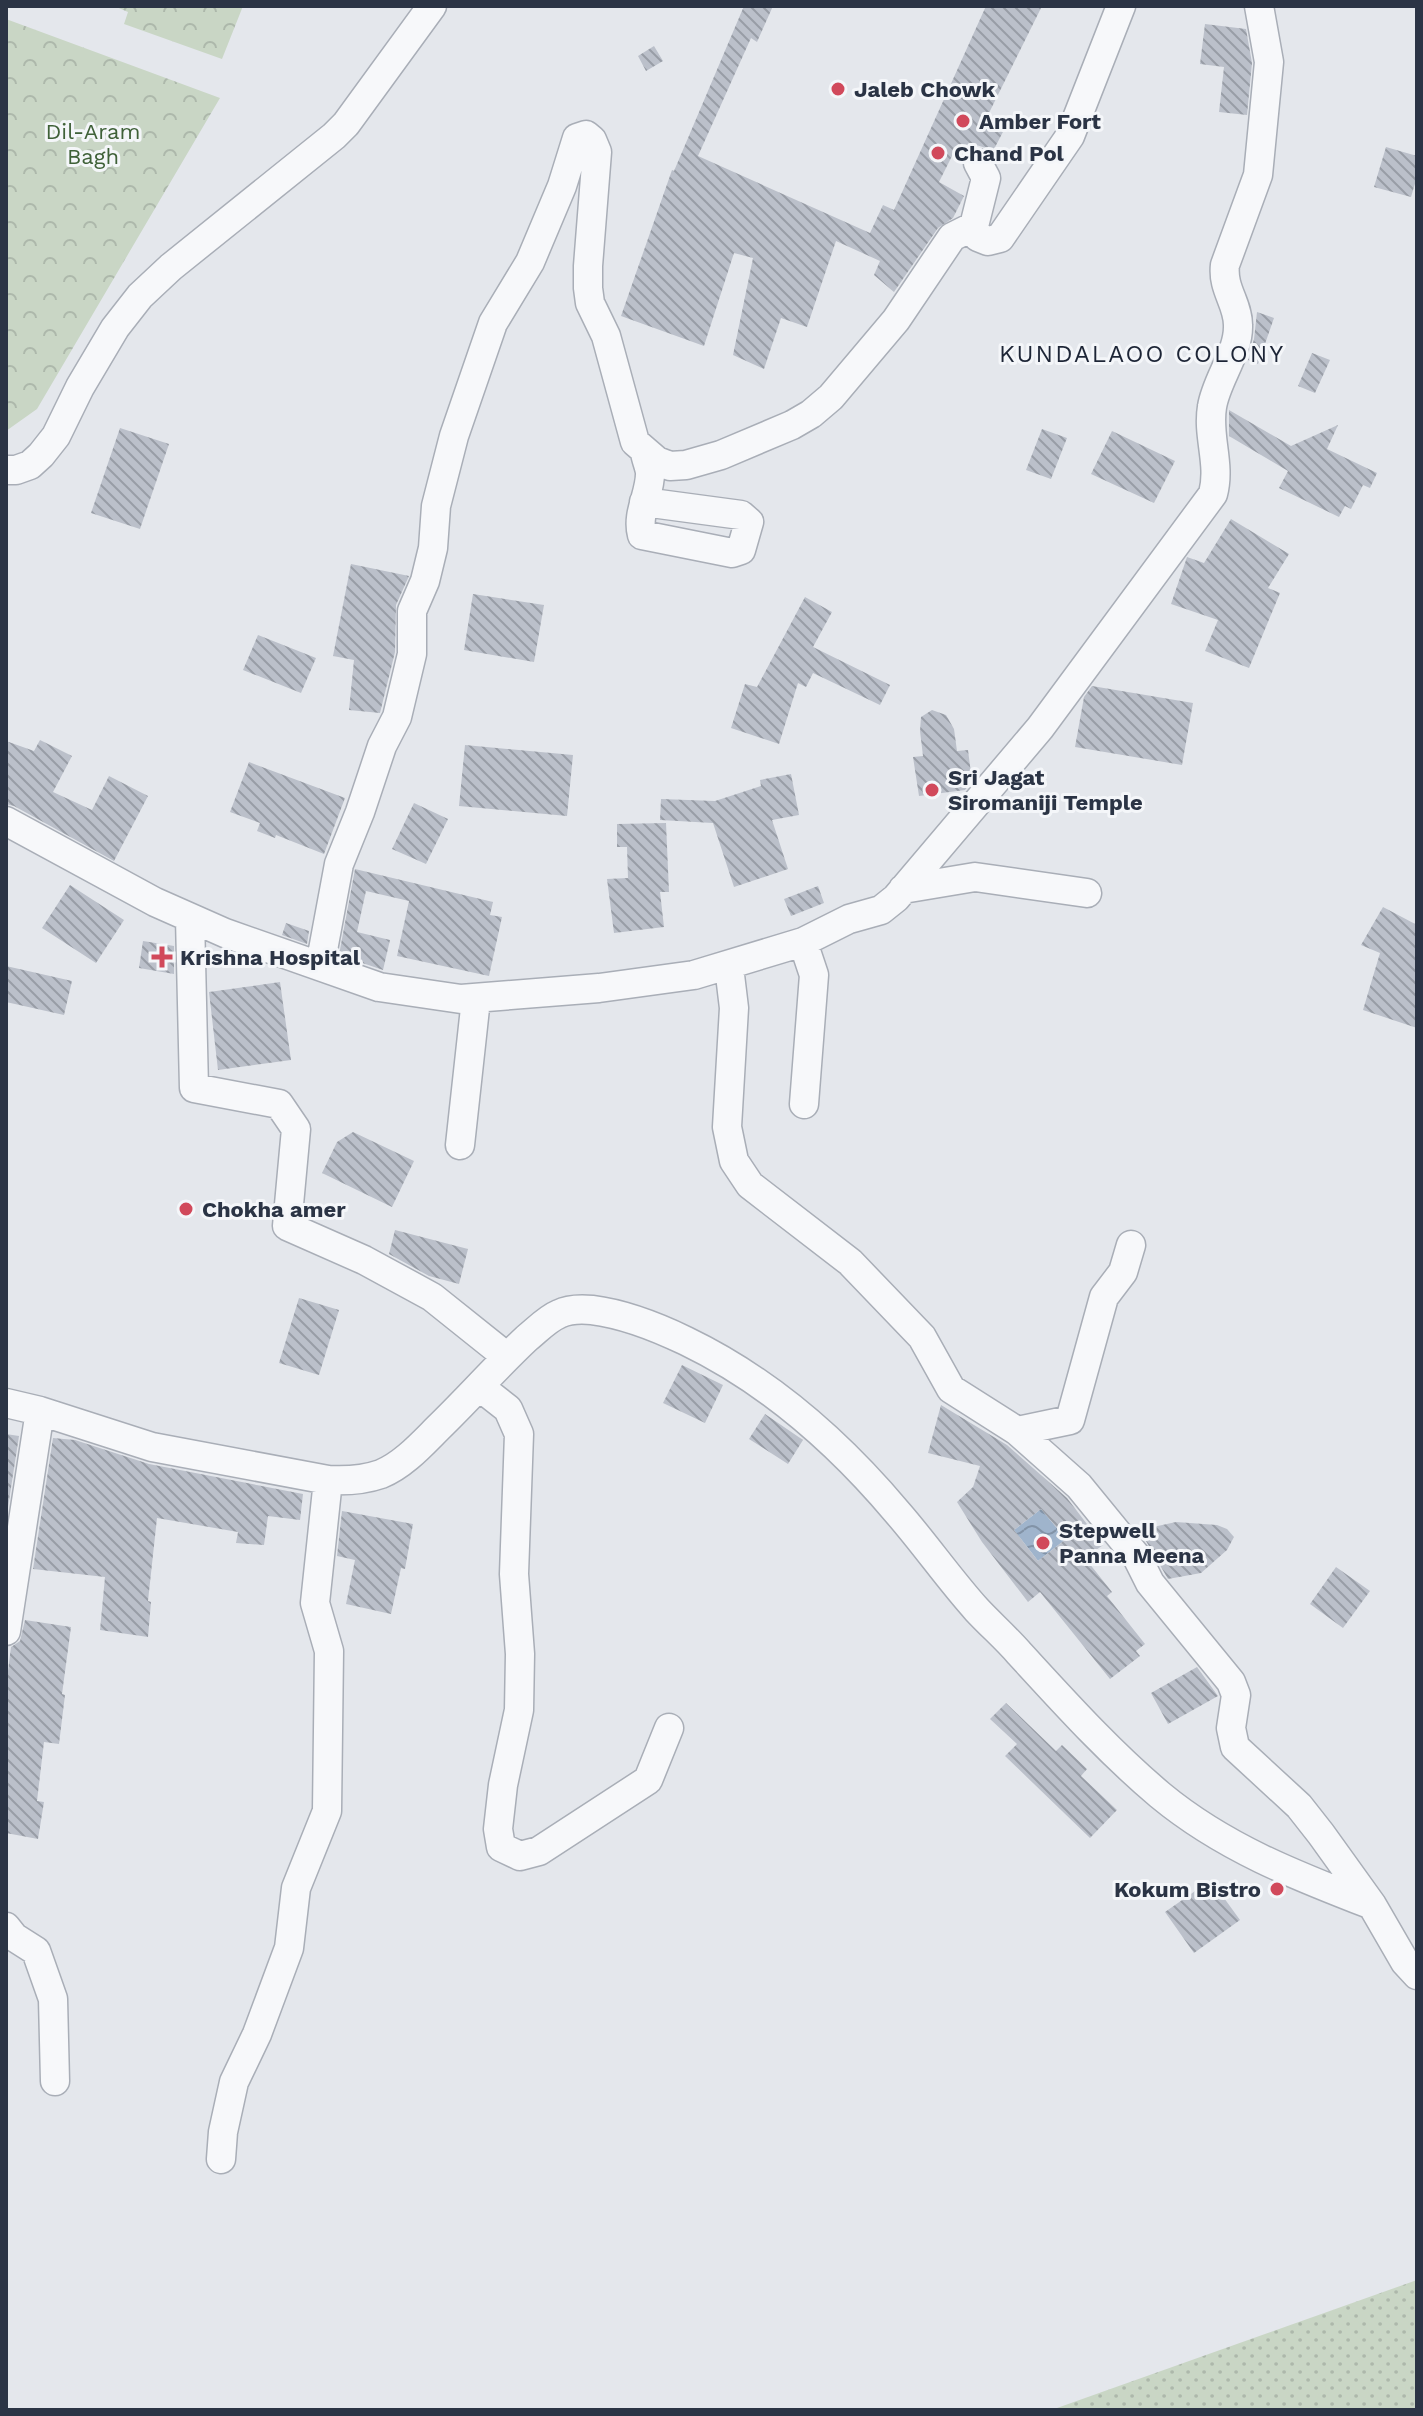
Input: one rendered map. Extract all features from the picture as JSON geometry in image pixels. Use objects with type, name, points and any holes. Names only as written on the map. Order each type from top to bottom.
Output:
[{"type":"street","points":[[6,470],[30,465],[56,436],[80,387],[115,328],[140,296],[171,267],[334,136],[432,6]]},
{"type":"street","points":[[978,163],[986,178],[974,226],[978,237],[988,241],[1000,238],[1070,136],[1121,6]]},
{"type":"street","points":[[6,821],[155,902],[225,933],[379,987],[461,999],[615,986],[694,975],[803,942],[849,919],[881,910],[903,889],[1040,728],[1213,494],[1216,459],[1212,406],[1238,333],[1238,320],[1223,278],[1258,175],[1269,62],[1259,6]]},
{"type":"street","points":[[320,966],[339,864],[382,746],[397,717],[412,654],[412,611],[425,581],[433,548],[436,506],[454,436],[493,323],[530,262],[562,186],[577,138],[586,135],[597,152],[588,288],[590,303],[606,336],[635,442],[645,453],[670,466],[686,465],[735,449],[811,414],[831,397],[896,320],[952,237],[974,226]]},
{"type":"street","points":[[644,502],[650,473],[645,453]]},
{"type":"street","points":[[903,889],[975,877],[1087,893]]},
{"type":"street","points":[[190,918],[194,1088],[279,1104],[296,1129],[287,1226],[364,1260],[432,1297],[507,1357]]},
{"type":"street","points":[[803,942],[814,975],[804,1104]]},
{"type":"street","points":[[727,966],[734,1008],[727,1127],[734,1161],[750,1185],[850,1262],[922,1337],[951,1389],[1017,1431],[1079,1486],[1137,1557],[1150,1583],[1225,1673],[1236,1695],[1231,1728],[1235,1747],[1299,1806],[1372,1905],[1405,1962],[1417,1975]]},
{"type":"street","points":[[460,1145],[476,999]]},
{"type":"street","points":[[1017,1431],[1070,1420],[1104,1297],[1123,1272],[1131,1245]]},
{"type":"street","points":[[6,1403],[152,1447],[328,1480],[367,1478],[393,1468],[423,1443],[546,1321],[575,1309],[636,1320],[735,1366],[765,1386],[841,1450],[899,1513],[978,1611],[1089,1730],[1160,1795],[1241,1850],[1372,1905]]},
{"type":"street","points":[[480,1387],[508,1409],[519,1434],[514,1574],[520,1654],[519,1710],[503,1785],[498,1829],[501,1847],[520,1856],[539,1851],[648,1780],[669,1728]]},
{"type":"street","points":[[6,1631],[40,1411]]},
{"type":"street","points":[[221,2159],[223,2132],[234,2082],[257,2034],[289,1948],[296,1888],[327,1811],[329,1651],[315,1603],[328,1480]]},
{"type":"street","points":[[6,1927],[14,1937],[36,1951],[53,1999],[55,2081]]},
{"type":"green space","points":[[114,6],[243,6],[222,59],[124,24],[128,12]]},
{"type":"green space","name":"Dil-Aram Bagh","points":[[6,19],[220,98],[37,409],[6,431]]},
{"type":"green space","points":[[1417,2280],[1417,2410],[1055,2410],[1057,2408]]},
{"type":"water","points":[[1041,1509],[1066,1539],[1038,1561],[1014,1530]]},
{"type":"building","points":[[744,6],[773,6],[757,42],[751,38],[698,156],[870,233],[883,205],[894,210],[986,6],[1042,6],[985,121],[1004,130],[992,153],[973,144],[968,150],[958,144],[939,182],[964,196],[953,218],[938,228],[894,292],[874,275],[880,261],[836,241],[807,327],[781,318],[764,369],[733,355],[753,258],[734,253],[704,346],[621,316],[672,170]]},
{"type":"building","points":[[1205,24],[1246,29],[1252,63],[1247,115],[1219,112],[1224,67],[1200,64]]},
{"type":"building","points":[[654,46],[663,61],[646,71],[638,56]]},
{"type":"building","points":[[1386,147],[1417,156],[1417,177],[1411,197],[1374,187]]},
{"type":"building","points":[[1257,312],[1274,318],[1258,364],[1248,360]]},
{"type":"building","points":[[1312,353],[1330,360],[1315,393],[1298,386]]},
{"type":"building","points":[[1229,410],[1291,446],[1338,425],[1327,449],[1377,473],[1370,488],[1363,485],[1351,509],[1345,506],[1339,517],[1279,488],[1288,471],[1229,436]]},
{"type":"building","points":[[120,428],[169,444],[140,529],[91,513]]},
{"type":"building","points":[[1042,429],[1067,438],[1051,479],[1026,470]]},
{"type":"building","points":[[1112,431],[1175,461],[1154,503],[1091,474]]},
{"type":"building","points":[[1231,519],[1289,554],[1268,588],[1280,593],[1249,668],[1205,651],[1218,620],[1171,604],[1187,557],[1204,563]]},
{"type":"building","points":[[351,564],[409,576],[396,605],[395,652],[380,713],[349,710],[354,660],[333,656]]},
{"type":"building","points":[[473,594],[544,605],[534,662],[464,650]]},
{"type":"building","points":[[805,597],[832,612],[813,647],[890,685],[880,705],[813,673],[806,687],[798,683],[779,744],[731,728],[745,684],[757,687]]},
{"type":"building","points":[[258,635],[316,658],[301,693],[243,670]]},
{"type":"building","points":[[1092,686],[1193,703],[1182,765],[1075,747],[1084,697]]},
{"type":"building","name":"Sri Jagat Siromaniji Temple","points":[[932,710],[946,715],[954,729],[957,751],[968,750],[972,781],[965,790],[919,796],[913,757],[923,756],[921,717]]},
{"type":"building","points":[[40,740],[72,756],[53,792],[92,810],[109,776],[148,796],[114,861],[6,804],[6,741],[34,751]]},
{"type":"building","points":[[465,745],[573,755],[567,816],[459,806]]},
{"type":"building","points":[[249,762],[345,798],[324,854],[257,831],[260,823],[230,812]]},
{"type":"building","points":[[791,774],[799,815],[772,820],[788,869],[734,887],[713,823],[660,820],[661,799],[715,801],[761,786],[760,780]]},
{"type":"building","points":[[414,803],[448,819],[426,864],[392,849]]},
{"type":"building","points":[[666,823],[669,892],[660,892],[664,927],[614,933],[607,879],[628,878],[627,847],[617,847],[617,824]]},
{"type":"building","points":[[355,869],[493,902],[490,915],[502,917],[489,976],[397,956],[409,901],[366,891],[357,932],[390,940],[383,970],[339,955]]},
{"type":"building","points":[[70,885],[124,920],[96,963],[42,928]]},
{"type":"building","points":[[818,886],[824,903],[791,916],[784,899]]},
{"type":"building","points":[[1383,907],[1417,925],[1417,1028],[1363,1010],[1380,953],[1361,945]]},
{"type":"building","points":[[286,923],[309,931],[307,944],[282,935]]},
{"type":"building","points":[[143,941],[174,946],[174,974],[139,968]]},
{"type":"building","points":[[6,966],[72,981],[64,1015],[6,1002]]},
{"type":"building","points":[[280,982],[291,1060],[218,1070],[209,992]]},
{"type":"building","points":[[353,1132],[414,1161],[392,1207],[322,1173],[337,1142]]},
{"type":"building","points":[[395,1230],[468,1249],[459,1284],[429,1276],[389,1254]]},
{"type":"building","points":[[299,1298],[339,1310],[319,1375],[279,1363]]},
{"type":"building","points":[[682,1365],[723,1385],[705,1423],[663,1403]]},
{"type":"building","points":[[941,1405],[1007,1445],[1067,1498],[1103,1545],[1085,1558],[1112,1592],[1107,1596],[1145,1644],[1136,1651],[1140,1656],[1110,1679],[1040,1592],[1028,1602],[982,1542],[957,1502],[973,1487],[980,1466],[928,1453]],"holes":[[[1041,1509],[1066,1539],[1038,1561],[1014,1530]]]},
{"type":"building","points":[[765,1414],[803,1440],[788,1464],[749,1439]]},
{"type":"building","points":[[6,1434],[19,1436],[6,1520]]},
{"type":"building","points":[[53,1438],[75,1440],[149,1464],[303,1494],[300,1520],[268,1516],[264,1545],[236,1543],[238,1532],[157,1518],[148,1601],[151,1602],[148,1637],[100,1630],[105,1577],[33,1569]]},
{"type":"building","points":[[342,1511],[413,1524],[405,1569],[401,1568],[391,1614],[346,1604],[355,1560],[337,1556]]},
{"type":"building","points":[[1176,1522],[1217,1525],[1227,1529],[1234,1537],[1227,1550],[1201,1573],[1168,1579],[1146,1541],[1144,1529]]},
{"type":"building","points":[[1336,1567],[1370,1591],[1343,1628],[1310,1604]]},
{"type":"building","points":[[25,1620],[71,1627],[59,1744],[44,1742],[37,1801],[44,1802],[38,1839],[6,1833],[6,1687],[11,1647],[20,1641]]},
{"type":"building","points":[[1197,1667],[1218,1696],[1168,1724],[1151,1693]]},
{"type":"building","points":[[1006,1703],[1056,1751],[1062,1745],[1087,1769],[1081,1776],[1117,1810],[1090,1838],[1005,1756],[1017,1744],[990,1719]]},
{"type":"building","points":[[1211,1880],[1240,1920],[1194,1953],[1165,1912]]},
{"type":"place","name":"Jaleb Chowk","points":[[838,89]]},
{"type":"place","name":"Amber Fort","points":[[963,121]]},
{"type":"place","name":"Chand Pol","points":[[938,153]]},
{"type":"place","name":"Sri Jagat Siromaniji Temple","points":[[932,790]]},
{"type":"place","name":"Krishna Hospital","points":[[162,957]]},
{"type":"place","name":"Chokha amer","points":[[186,1209]]},
{"type":"place","name":"Stepwell Panna Meena","points":[[1043,1543]]},
{"type":"place","name":"Kokum Bistro","points":[[1277,1889]]},
{"type":"district","name":"KUNDALAOO COLONY","points":[[1142,354]]}]
